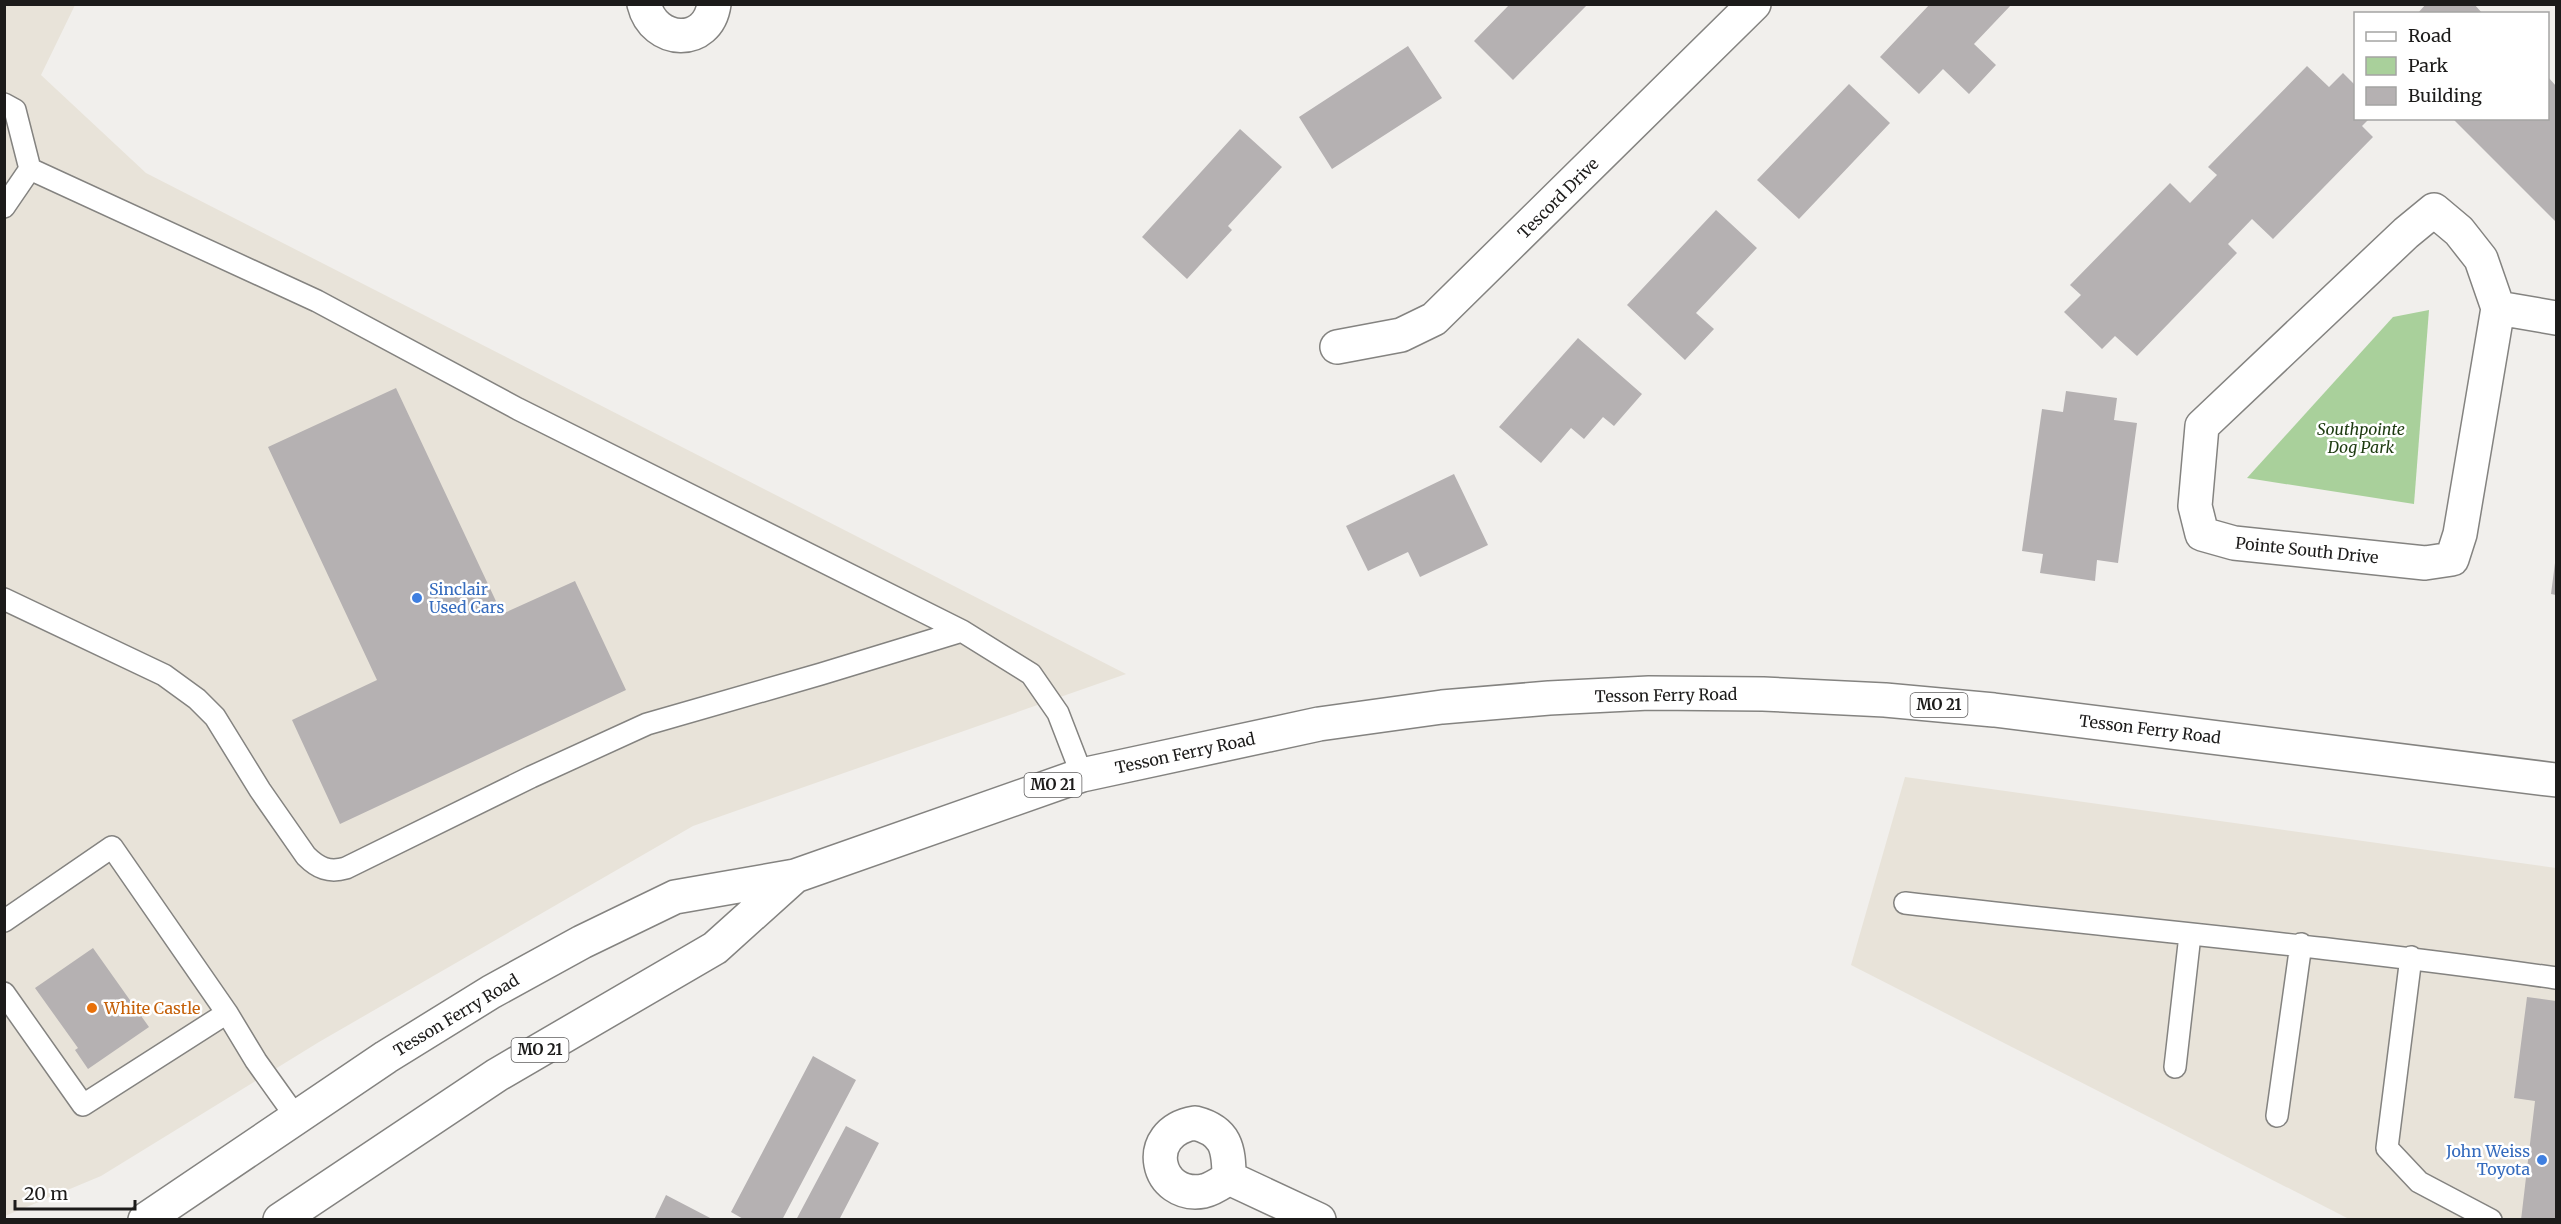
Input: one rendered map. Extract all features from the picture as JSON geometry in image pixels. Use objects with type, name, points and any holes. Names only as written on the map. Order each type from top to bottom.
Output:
[{"type":"main road","points":[[644,4],[647,15],[655,27],[667,34],[681,36],[694,33],[706,25],[713,13],[714,4]]},
{"type":"main road","name":"Tescord Drive","points":[[1337,347],[1401,335],[1434,319],[1754,4]]},
{"type":"main road","name":"Pointe South Drive","points":[[2434,210],[2459,231],[2481,259],[2498,308],[2460,534],[2452,559],[2425,563],[2234,543],[2202,534],[2195,506],[2202,426],[2398,241],[2434,210]]},
{"type":"main road","points":[[2498,308],[2556,318]]},
{"type":"main road","name":"Tesson Ferry Road","points":[[145,1220],[296,1117],[491,992],[582,942],[675,897],[795,876],[1082,775],[1319,724],[1442,707],[1649,693],[1763,694],[1885,700],[1972,708],[2556,780]]},
{"type":"main road","name":"Tesson Ferry Road","points":[[280,1220],[497,1075],[716,948],[795,876]]},
{"type":"main road","points":[[1229,1178],[1319,1220]]},
{"type":"lane","points":[[4,104],[15,110],[30,169],[4,207]]},
{"type":"lane","points":[[30,169],[317,301],[518,409],[962,631],[1031,674],[1058,713],[1082,775]]},
{"type":"lane","points":[[4,598],[164,675],[197,699],[215,717],[260,790],[306,856],[314,865],[323,869],[338,870],[647,724],[962,631]]},
{"type":"lane","points":[[4,921],[112,847],[227,1012],[256,1062],[296,1117]]},
{"type":"lane","points":[[1905,903],[2190,935],[2301,944],[2556,978]]},
{"type":"lane","points":[[2175,1067],[2190,935]]},
{"type":"lane","points":[[2277,1116],[2301,944]]},
{"type":"lane","points":[[2411,957],[2387,1148],[2419,1182],[2491,1220]]},
{"type":"lane","points":[[4,993],[83,1105],[227,1012]]},
{"type":"shaded area","points":[[5,5],[75,5],[41,75],[146,173],[1126,674],[693,826],[319,1042],[101,1176],[5,1216]]},
{"type":"shaded area","points":[[1905,777],[2556,868],[2556,1219],[2349,1219],[1851,965]]},
{"type":"green space","name":"Southpointe Dog Park","points":[[2429,310],[2414,504],[2247,478],[2393,317]]},
{"type":"building","points":[[1510,4],[1588,4],[1513,80],[1474,41]]},
{"type":"building","points":[[1930,4],[2012,4],[1974,44],[1996,65],[1969,94],[1943,69],[1919,94],[1880,57]]},
{"type":"building","points":[[2426,4],[2474,4],[2481,12],[2419,12]]},
{"type":"building","points":[[1408,46],[1442,98],[1332,169],[1299,117]]},
{"type":"building","points":[[2307,66],[2329,87],[2343,73],[2354,84],[2354,120],[2368,120],[2362,126],[2373,137],[2273,239],[2252,219],[2228,244],[2237,253],[2137,356],[2115,336],[2102,349],[2064,312],[2081,295],[2070,285],[2170,183],[2190,203],[2217,175],[2208,167]]},
{"type":"building","points":[[2549,78],[2556,86],[2556,222],[2454,120],[2549,120]]},
{"type":"building","points":[[1849,84],[1890,123],[1799,219],[1757,180]]},
{"type":"building","points":[[1240,129],[1282,167],[1228,226],[1232,230],[1187,279],[1142,237]]},
{"type":"building","points":[[1716,210],[1757,248],[1696,313],[1714,329],[1685,360],[1627,305]]},
{"type":"building","points":[[1578,338],[1642,394],[1614,426],[1603,417],[1584,439],[1571,428],[1541,463],[1499,427]]},
{"type":"building","name":"Sinclair Used Cars","points":[[396,388],[502,614],[575,581],[626,690],[340,824],[292,720],[377,680],[268,447]]},
{"type":"building","points":[[2066,391],[2117,398],[2114,420],[2137,423],[2118,563],[2097,560],[2095,581],[2040,573],[2043,554],[2022,551],[2042,409],[2063,412]]},
{"type":"building","points":[[1454,474],[1488,545],[1420,577],[1408,552],[1368,571],[1346,526]]},
{"type":"building","points":[[2556,563],[2556,595],[2551,594]]},
{"type":"building","name":"White Castle","points":[[93,948],[149,1027],[88,1069],[75,1050],[78,1048],[35,988]]},
{"type":"building","name":"John Weiss Toyota","points":[[2527,997],[2556,1001],[2556,1220],[2521,1220],[2535,1101],[2514,1098]]},
{"type":"building","points":[[813,1056],[856,1080],[782,1220],[745,1220],[731,1212]]},
{"type":"building","points":[[846,1126],[879,1143],[839,1220],[796,1220]]},
{"type":"building","points":[[666,1195],[714,1220],[654,1220]]},
{"type":"place","name":"Sinclair Used Cars","points":[[417,598]]},
{"type":"place","name":"White Castle","points":[[92,1008]]},
{"type":"place","name":"John Weiss Toyota","points":[[2542,1160]]}]
